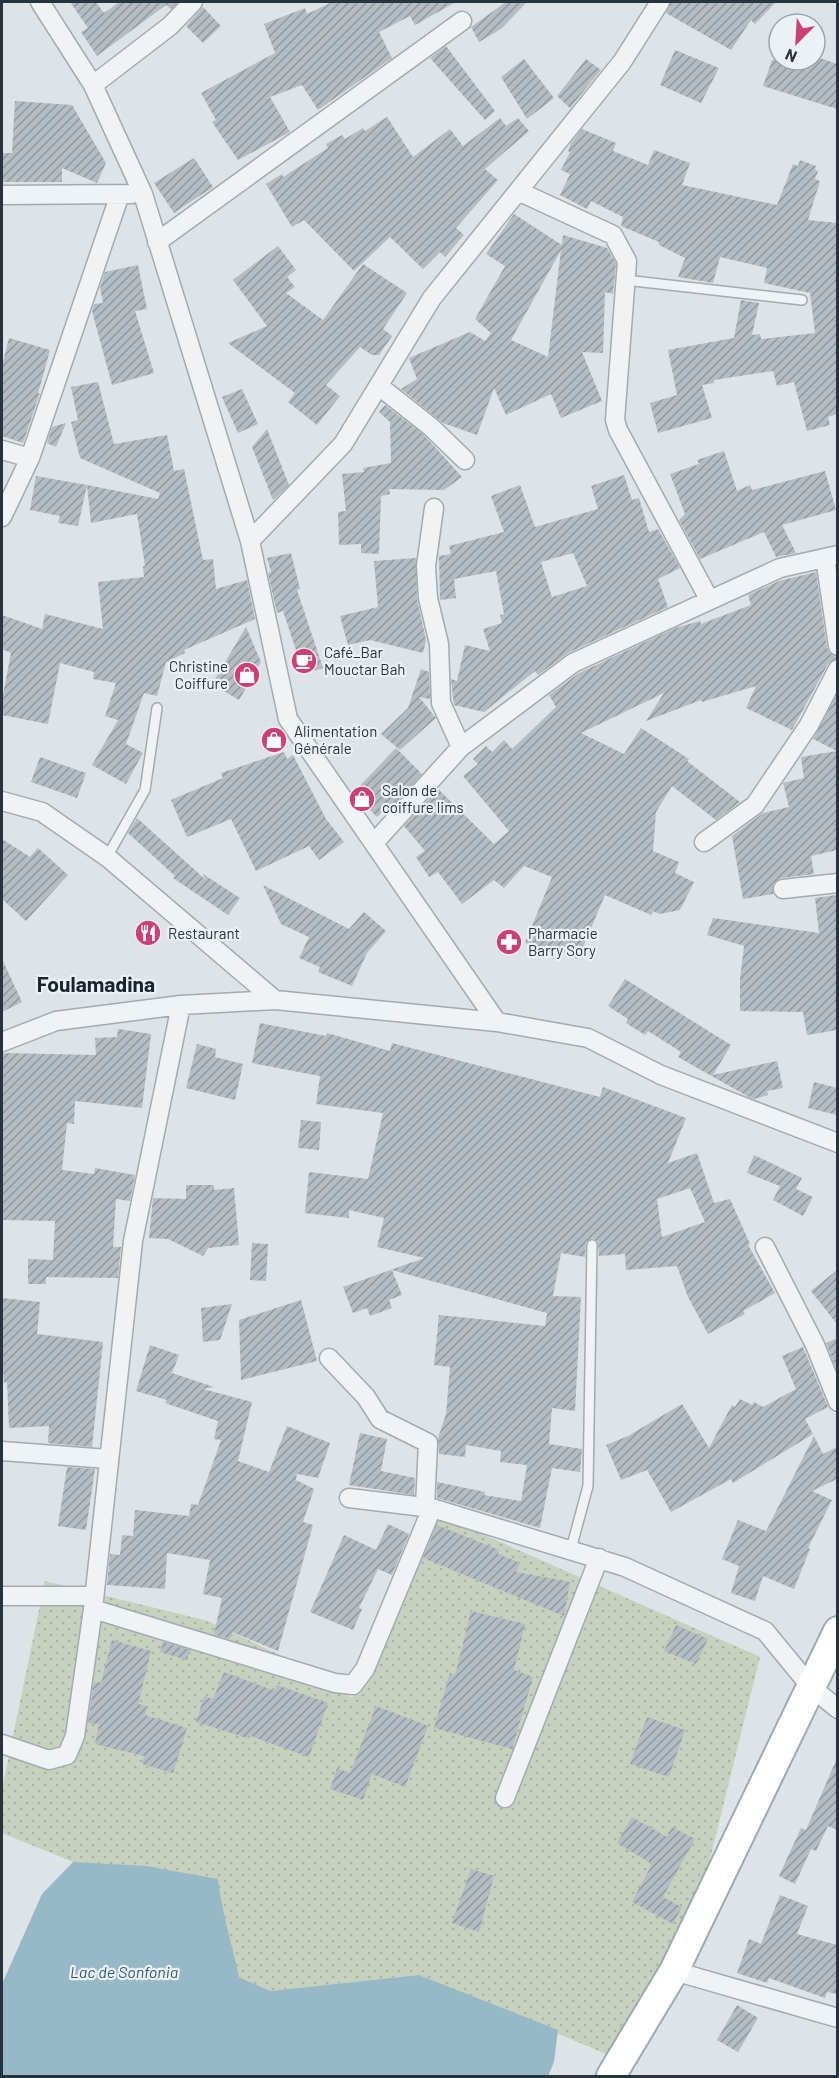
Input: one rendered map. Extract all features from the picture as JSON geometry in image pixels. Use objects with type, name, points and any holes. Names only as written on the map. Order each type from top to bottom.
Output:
[{"type":"main road","points":[[611,2076],[674,1971],[837,1631]]},
{"type":"street","points":[[40,2],[93,85],[143,194],[250,541],[288,719],[497,1022]]},
{"type":"street","points":[[93,85],[170,26],[193,2]]},
{"type":"street","points":[[250,541],[343,444],[432,298],[622,62],[660,2]]},
{"type":"street","points":[[157,242],[462,21]]},
{"type":"street","points":[[518,191],[613,235],[627,261],[615,420],[618,430],[709,598]]},
{"type":"street","points":[[2,517],[30,458],[120,194]]},
{"type":"street","points":[[2,195],[143,194]]},
{"type":"street","points":[[379,386],[431,427],[465,460]]},
{"type":"street","points":[[2,450],[30,458]]},
{"type":"street","points":[[435,508],[426,566],[428,598],[439,644],[441,703],[461,747]]},
{"type":"street","points":[[374,843],[461,747],[573,663],[709,598],[780,568],[831,557],[837,646]]},
{"type":"street","points":[[704,842],[755,805],[810,725],[837,669]]},
{"type":"street","points":[[2,801],[42,812],[107,857],[276,1000]]},
{"type":"street","points":[[783,890],[837,884]]},
{"type":"street","points":[[2,1042],[56,1021],[181,1005],[276,1000],[497,1022],[588,1038],[661,1075],[837,1143]]},
{"type":"street","points":[[2,1744],[49,1760],[67,1755],[75,1736],[94,1602],[132,1241],[181,1005]]},
{"type":"street","points":[[765,1247],[815,1345],[837,1402]]},
{"type":"street","points":[[2,1596],[94,1602],[335,1683],[353,1685],[365,1669],[429,1507],[428,1443],[381,1419],[366,1397],[329,1359]]},
{"type":"street","points":[[2,1451],[108,1459]]},
{"type":"street","points":[[349,1498],[429,1507],[625,1567],[765,1630],[811,1687],[837,1709]]},
{"type":"street","points":[[506,1798],[599,1558]]},
{"type":"street","points":[[674,1971],[837,2019]]},
{"type":"lane","points":[[625,280],[802,300]]},
{"type":"lane","points":[[107,857],[145,790],[157,708]]},
{"type":"lane","points":[[571,1549],[588,1486],[591,1245]]},
{"type":"green space","points":[[437,1514],[760,1657],[707,1871],[613,2057],[419,1975],[270,1991],[239,1977],[73,1862],[2,1833],[2,1789],[45,1581],[208,1621],[280,1655],[352,1698]]},
{"type":"water","name":"Lac de Sonfonia","points":[[73,1862],[146,1866],[218,1879],[239,1977],[270,1991],[419,1975],[558,2030],[554,2062],[548,2076],[2,2076],[2,1984],[42,1894]]},
{"type":"building","points":[[70,2],[96,2],[104,13],[119,2],[178,2],[171,9],[166,5],[97,56],[81,32],[88,28]]},
{"type":"building","points":[[332,2],[456,2],[415,25],[410,16],[379,32],[392,58],[318,110],[302,85],[270,97],[290,132],[238,160],[212,122],[216,120],[201,93],[275,53],[264,24],[305,8],[307,14]]},
{"type":"building","points":[[506,2],[527,2],[501,29],[479,42],[471,27]]},
{"type":"building","points":[[671,2],[776,2],[755,24],[751,20],[731,50],[666,13]]},
{"type":"building","points":[[203,7],[221,26],[203,43],[186,26]]},
{"type":"building","points":[[446,46],[495,111],[485,120],[430,58]]},
{"type":"building","points":[[675,50],[719,68],[701,103],[660,85]]},
{"type":"building","points":[[524,59],[554,98],[527,119],[501,77]]},
{"type":"building","points":[[586,59],[601,70],[570,108],[557,96]]},
{"type":"building","points":[[827,60],[837,64],[837,109],[763,86],[768,72],[827,72]]},
{"type":"building","points":[[15,101],[72,105],[106,163],[97,183],[62,168],[62,182],[2,182],[2,153],[12,153]]},
{"type":"building","points":[[387,117],[413,157],[450,129],[463,146],[500,118],[506,126],[518,118],[529,131],[485,169],[498,180],[456,228],[464,235],[445,257],[440,252],[423,269],[390,237],[354,271],[304,220],[292,227],[266,184],[282,174],[283,177],[328,148],[326,144],[342,135],[345,139],[363,128],[365,131]]},
{"type":"building","points":[[582,129],[616,143],[613,151],[648,165],[654,150],[690,163],[682,185],[777,205],[793,164],[798,166],[800,160],[816,166],[815,170],[818,171],[815,179],[820,181],[808,220],[837,223],[837,414],[828,417],[830,425],[807,431],[794,382],[777,386],[773,371],[714,380],[714,383],[702,385],[712,418],[658,433],[650,403],[677,395],[668,350],[734,338],[741,300],[759,303],[752,335],[760,334],[761,339],[815,333],[810,293],[764,283],[767,268],[720,257],[713,283],[678,277],[685,258],[659,245],[659,242],[621,226],[623,217],[591,201],[587,209],[560,195],[570,174],[561,170],[570,152],[568,151],[571,143]]},
{"type":"building","points":[[194,158],[213,187],[174,213],[154,183]]},
{"type":"building","points":[[514,214],[562,245],[563,235],[607,248],[616,263],[613,294],[605,292],[603,353],[582,352],[602,401],[561,418],[551,394],[506,415],[494,388],[477,435],[443,423],[401,389],[417,379],[409,358],[470,332],[485,341],[491,333],[475,319],[505,266],[486,254]],"holes":[[[561,250],[548,357],[511,340]]]},
{"type":"building","points":[[278,246],[296,270],[287,277],[295,287],[286,293],[323,320],[363,264],[407,293],[383,329],[392,336],[379,355],[372,355],[360,347],[326,385],[340,396],[317,425],[288,402],[295,393],[228,343],[267,326],[233,280]]},
{"type":"building","points":[[138,265],[147,309],[135,311],[154,373],[112,385],[92,311],[94,304],[103,303],[100,288],[105,272]]},
{"type":"building","points":[[9,338],[50,350],[38,394],[40,393],[23,443],[2,436],[2,366]]},
{"type":"building","points":[[98,382],[114,444],[167,435],[174,471],[184,469],[203,560],[213,559],[216,589],[247,580],[255,619],[184,650],[185,653],[166,662],[157,696],[144,693],[126,744],[143,753],[126,784],[92,765],[118,720],[105,716],[116,683],[93,679],[94,672],[60,663],[48,724],[2,715],[2,700],[11,653],[2,649],[2,615],[42,629],[45,614],[103,629],[98,582],[144,577],[143,566],[145,566],[137,514],[91,523],[87,485],[158,499],[160,493],[80,458],[71,422],[78,420],[71,387]]},
{"type":"building","points":[[242,389],[258,424],[238,433],[222,397]]},
{"type":"building","points":[[385,405],[424,435],[462,477],[444,490],[389,489],[390,494],[381,496],[379,554],[361,553],[361,544],[339,545],[338,512],[346,511],[342,474],[364,472],[363,468],[391,463],[390,422],[379,412]]},
{"type":"building","points":[[66,423],[56,447],[47,443],[52,427]]},
{"type":"building","points":[[267,429],[289,485],[273,500],[252,447]]},
{"type":"building","points":[[724,451],[737,491],[750,485],[752,490],[825,471],[836,510],[782,525],[796,553],[776,557],[764,532],[700,559],[679,520],[685,514],[670,474],[699,464],[697,460]]},
{"type":"building","points":[[624,475],[632,500],[639,498],[649,532],[658,529],[680,568],[658,579],[668,607],[568,653],[538,675],[535,671],[484,712],[454,705],[451,679],[457,681],[465,645],[490,651],[483,629],[502,623],[500,615],[504,614],[496,571],[454,579],[456,598],[440,600],[439,556],[451,554],[449,546],[504,532],[491,496],[520,485],[535,527],[598,509],[591,486]],"holes":[[[573,553],[587,586],[552,597],[541,562]]]},
{"type":"building","points":[[36,476],[87,485],[78,526],[58,523],[60,516],[30,510]]},
{"type":"building","points":[[291,553],[300,589],[297,590],[323,668],[304,674],[283,611],[277,613],[268,573],[271,572],[267,558]]},
{"type":"building","points":[[416,558],[417,599],[426,640],[423,653],[370,640],[348,645],[340,616],[378,607],[374,561]]},
{"type":"building","points":[[816,572],[827,648],[837,658],[828,664],[792,730],[746,708],[756,686],[702,702],[701,700],[646,721],[664,693],[581,733],[624,754],[641,728],[689,759],[687,761],[740,802],[716,820],[672,786],[656,812],[653,851],[679,862],[675,873],[694,882],[680,910],[659,914],[653,911],[651,915],[605,895],[578,959],[546,945],[544,951],[525,943],[552,877],[524,866],[504,888],[494,880],[462,904],[438,872],[429,877],[416,857],[425,851],[404,826],[438,789],[494,844],[509,831],[463,776],[478,764],[473,759],[486,746],[492,752],[504,740],[512,749],[556,707],[549,695],[579,673],[675,628],[700,621],[701,624],[751,605],[748,595],[779,581]]},
{"type":"building","points":[[246,627],[261,662],[239,700],[212,684]]},
{"type":"building","points":[[421,669],[429,672],[430,699],[419,697],[436,718],[400,750],[381,734],[408,708]]},
{"type":"building","points":[[837,694],[837,751],[813,739]]},
{"type":"building","points":[[396,748],[422,774],[390,809],[388,806],[377,817],[353,793]]},
{"type":"building","points":[[837,751],[837,850],[811,856],[814,874],[781,878],[773,884],[773,894],[743,899],[732,836],[763,813],[789,807],[783,783],[804,778],[801,757]]},
{"type":"building","points":[[284,752],[287,759],[293,755],[326,819],[344,842],[319,860],[309,846],[256,871],[231,819],[187,837],[171,800],[223,778],[221,773]]},
{"type":"building","points":[[40,757],[86,773],[77,798],[31,782]]},
{"type":"building","points":[[137,818],[206,880],[203,874],[240,898],[228,915],[173,878],[175,876],[128,833]]},
{"type":"building","points":[[2,839],[30,857],[38,848],[68,875],[26,921],[2,899]]},
{"type":"building","points":[[263,885],[349,929],[364,912],[386,931],[367,953],[352,986],[318,972],[320,967],[299,958],[309,937],[281,924]]},
{"type":"building","points":[[837,895],[837,1030],[807,1035],[803,1012],[740,1011],[740,979],[744,946],[707,935],[713,918],[819,933],[815,898]]},
{"type":"building","points":[[2,959],[22,1002],[2,1012]]},
{"type":"building","points":[[625,979],[731,1045],[713,1075],[777,1061],[783,1088],[767,1091],[768,1095],[754,1099],[678,1057],[681,1052],[648,1031],[645,1035],[626,1023],[628,1019],[608,1006]]},
{"type":"building","points":[[260,1023],[326,1036],[327,1033],[390,1051],[392,1043],[600,1097],[603,1087],[686,1118],[668,1163],[697,1153],[714,1203],[730,1199],[750,1244],[748,1245],[775,1293],[743,1311],[745,1314],[708,1334],[688,1297],[677,1266],[626,1270],[625,1254],[599,1256],[598,1242],[593,1238],[586,1242],[585,1257],[561,1253],[553,1296],[581,1297],[575,1411],[552,1408],[549,1444],[582,1449],[580,1472],[552,1468],[540,1528],[437,1498],[437,1482],[485,1492],[484,1495],[521,1501],[527,1465],[500,1462],[501,1451],[466,1445],[465,1457],[439,1454],[438,1438],[446,1414],[450,1367],[434,1365],[439,1315],[545,1326],[547,1313],[392,1270],[402,1295],[389,1300],[392,1308],[370,1316],[367,1308],[353,1313],[343,1287],[424,1258],[377,1247],[384,1218],[349,1210],[349,1218],[305,1213],[309,1172],[368,1179],[383,1113],[316,1104],[320,1076],[252,1063]],"holes":[[[690,1188],[705,1222],[662,1237],[657,1199]]]},
{"type":"building","points":[[118,1029],[151,1034],[142,1108],[75,1101],[74,1124],[67,1123],[62,1170],[94,1174],[95,1168],[135,1175],[130,1201],[116,1199],[113,1247],[121,1247],[118,1278],[46,1277],[46,1284],[28,1284],[28,1259],[53,1260],[55,1221],[2,1220],[2,1053],[96,1055],[95,1038],[117,1037]]},
{"type":"building","points":[[197,1044],[216,1049],[215,1057],[243,1064],[235,1100],[186,1088]]},
{"type":"building","points":[[814,1082],[837,1088],[837,1115],[808,1108]]},
{"type":"building","points":[[301,1120],[321,1122],[319,1150],[298,1148]]},
{"type":"building","points":[[754,1155],[802,1178],[796,1189],[813,1197],[803,1216],[773,1200],[780,1186],[747,1173]]},
{"type":"building","points":[[186,1185],[214,1185],[214,1190],[234,1188],[239,1245],[208,1248],[203,1256],[168,1239],[149,1238],[153,1198],[186,1199]]},
{"type":"building","points":[[252,1243],[268,1244],[266,1281],[250,1280]]},
{"type":"building","points":[[837,1270],[837,1324],[811,1291]]},
{"type":"building","points":[[2,1298],[40,1302],[37,1334],[103,1342],[92,1447],[48,1443],[49,1426],[9,1428],[7,1382],[4,1383],[2,1357]]},
{"type":"building","points":[[301,1300],[317,1361],[241,1380],[239,1320]]},
{"type":"building","points":[[232,1304],[220,1340],[203,1342],[201,1308]]},
{"type":"building","points":[[837,1338],[837,1371],[826,1343]]},
{"type":"building","points":[[150,1345],[179,1355],[172,1373],[214,1387],[203,1389],[252,1402],[238,1461],[269,1472],[287,1426],[330,1443],[318,1478],[297,1474],[296,1480],[314,1489],[303,1522],[313,1525],[278,1651],[232,1632],[230,1639],[214,1634],[222,1598],[203,1594],[210,1560],[167,1553],[165,1589],[107,1585],[110,1554],[120,1555],[122,1535],[133,1536],[135,1510],[189,1516],[191,1504],[198,1505],[221,1440],[214,1439],[218,1421],[165,1403],[167,1400],[136,1391]]},
{"type":"building","points":[[803,1347],[828,1407],[805,1419],[813,1434],[733,1483],[731,1479],[671,1512],[647,1470],[621,1480],[606,1445],[628,1436],[682,1404],[709,1448],[732,1405],[735,1407],[740,1399],[763,1407],[796,1389],[782,1356]]},
{"type":"building","points":[[360,1433],[387,1439],[381,1471],[415,1478],[414,1495],[349,1485]]},
{"type":"building","points":[[814,1436],[823,1454],[837,1447],[837,1479],[812,1491],[832,1500],[808,1548],[810,1549],[794,1589],[763,1576],[755,1601],[731,1593],[739,1566],[722,1559],[738,1520],[766,1531]]},
{"type":"building","points":[[67,1467],[95,1469],[86,1530],[58,1526]]},
{"type":"building","points":[[388,1524],[409,1534],[392,1575],[378,1569],[359,1608],[362,1609],[353,1630],[310,1612],[344,1535],[376,1550]]},
{"type":"building","points":[[437,1525],[499,1550],[498,1554],[520,1563],[516,1572],[570,1582],[564,1616],[423,1558]]},
{"type":"building","points":[[471,1611],[525,1624],[514,1670],[533,1677],[512,1749],[434,1728],[450,1673],[455,1675]]},
{"type":"building","points":[[676,1625],[708,1639],[696,1664],[664,1651]]},
{"type":"building","points":[[112,1640],[151,1651],[138,1704],[147,1706],[145,1715],[187,1728],[173,1773],[142,1764],[144,1756],[95,1744],[99,1724],[88,1723],[94,1682],[101,1683]]},
{"type":"building","points":[[163,1642],[190,1650],[187,1660],[160,1652]]},
{"type":"building","points":[[224,1672],[275,1691],[277,1685],[328,1703],[309,1757],[248,1735],[247,1738],[196,1722],[204,1696],[213,1699]]},
{"type":"building","points":[[376,1706],[428,1726],[405,1787],[372,1774],[363,1800],[330,1789],[337,1768],[350,1773]]},
{"type":"building","points":[[647,1717],[685,1730],[669,1777],[630,1764]]},
{"type":"building","points":[[837,1758],[837,1830],[828,1826],[816,1851],[811,1849],[795,1884],[779,1876],[801,1828],[806,1830]]},
{"type":"building","points":[[632,1817],[667,1837],[672,1827],[695,1839],[663,1897],[682,1907],[673,1924],[632,1902],[652,1864],[617,1843]]},
{"type":"building","points":[[471,1869],[494,1876],[479,1932],[452,1923]]},
{"type":"building","points":[[780,1895],[808,1906],[797,1934],[837,1945],[837,1994],[827,1992],[825,1998],[769,1978],[767,1983],[737,1973],[749,1939],[761,1944]]},
{"type":"building","points":[[737,2005],[758,2018],[738,2052],[717,2040]]},
{"type":"place","name":"Café_Bar Mouctar Bah","points":[[304,661]]},
{"type":"place","name":"Christine Coiffure","points":[[247,675]]},
{"type":"place","name":"Alimentation Générale","points":[[274,740]]},
{"type":"place","name":"Salon de coiffure lims","points":[[362,799]]},
{"type":"place","name":"Restaurant","points":[[148,933]]},
{"type":"place","name":"Pharmacie Barry Sory","points":[[509,942]]},
{"type":"district","name":"Foulamadina","points":[[96,983]]}]
